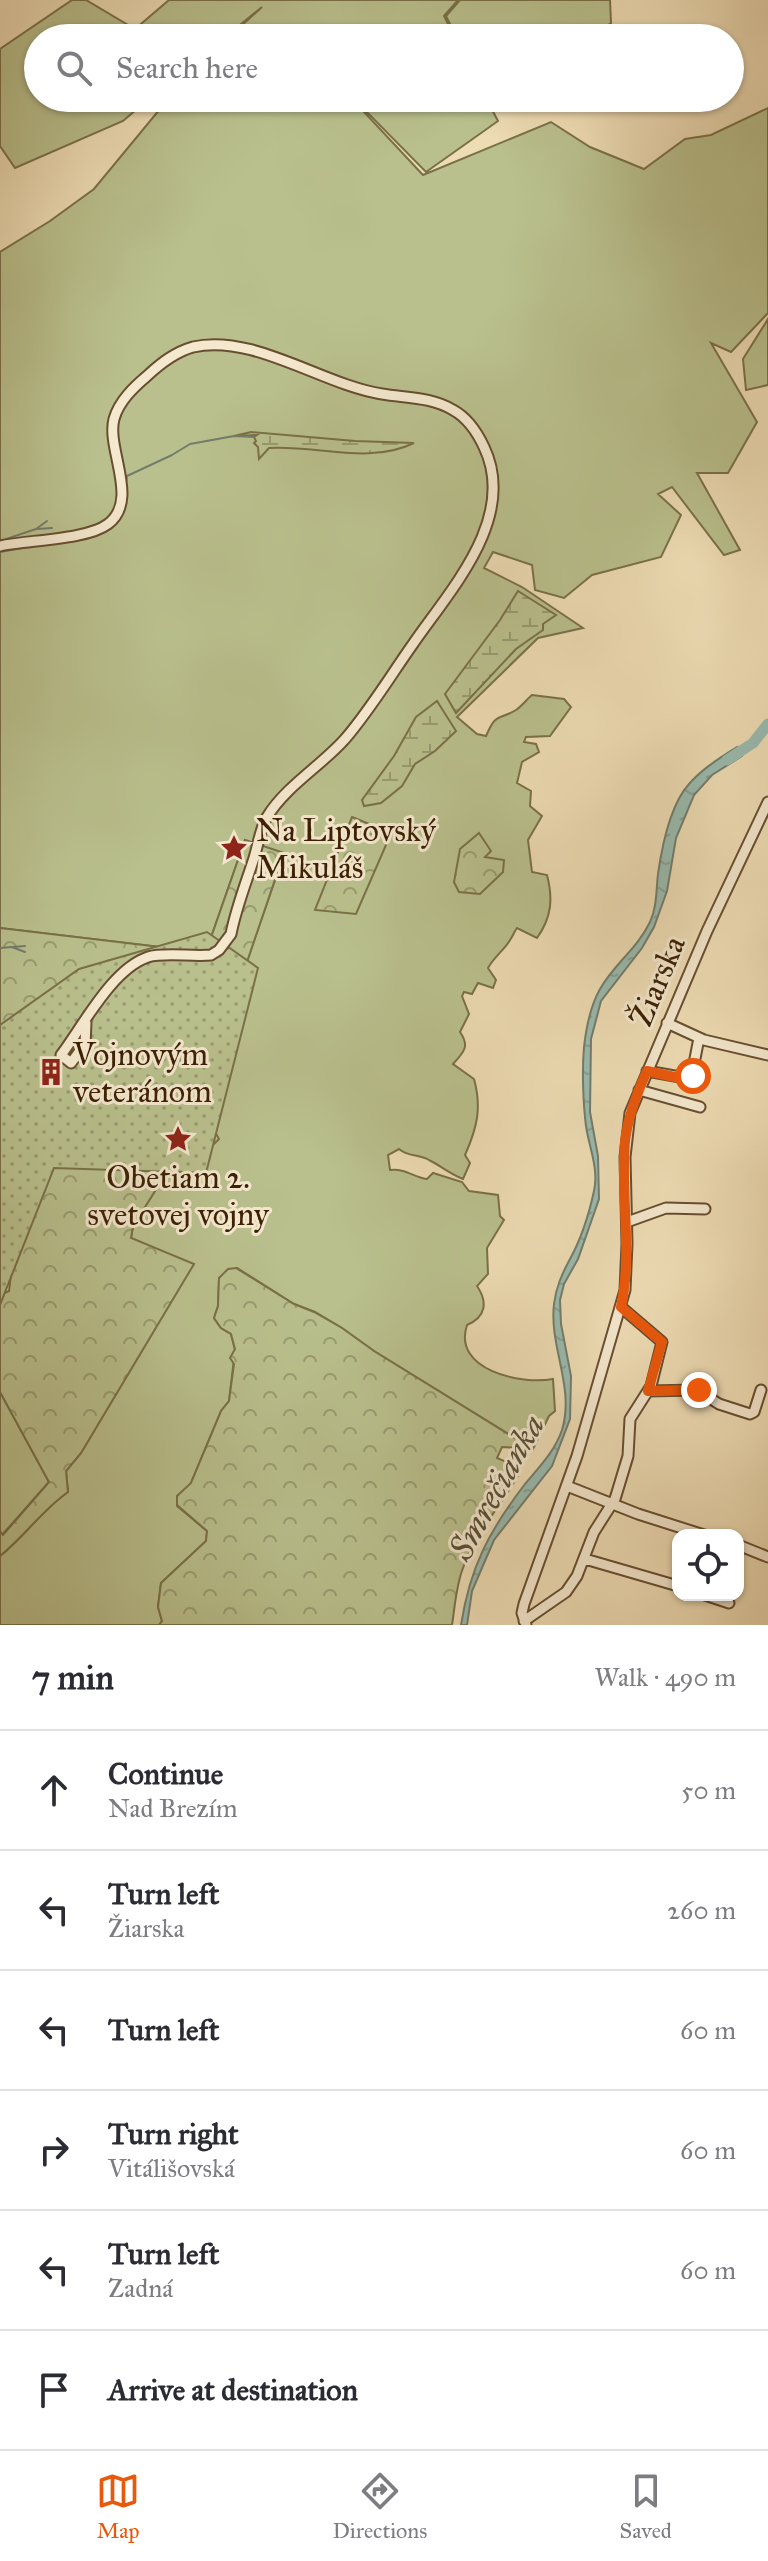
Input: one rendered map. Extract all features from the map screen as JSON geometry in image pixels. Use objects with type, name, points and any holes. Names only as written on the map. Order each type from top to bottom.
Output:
[{"type":"street","points":[[0,546],[89,533],[109,524],[121,496],[121,474],[112,437],[118,407],[167,359],[198,346],[241,349],[361,390],[442,404],[462,415],[472,427],[486,449],[492,472],[492,505],[482,538],[458,579],[345,739],[303,778],[266,819],[226,942],[211,955],[151,956],[136,963],[111,986],[90,1012],[86,1023]]},
{"type":"street","name":"Žiarska","points":[[525,1623],[524,1604],[567,1486],[621,1307],[627,1273],[625,1142],[630,1113],[667,1023],[768,802]]},
{"type":"street","points":[[667,1023],[699,1038],[768,1055]]},
{"type":"street","points":[[647,1071],[691,1079],[699,1038]]},
{"type":"street","points":[[639,1090],[700,1107]]},
{"type":"street","points":[[627,1222],[666,1208],[705,1209]]},
{"type":"street","points":[[525,1623],[566,1592],[577,1576],[594,1532],[612,1504],[628,1456],[630,1419],[648,1391],[662,1342],[621,1307]]},
{"type":"street","points":[[648,1391],[697,1390],[719,1404],[750,1414],[754,1412],[761,1390]]},
{"type":"street","points":[[567,1486],[686,1529]]},
{"type":"street","points":[[744,1547],[768,1557]]},
{"type":"street","points":[[585,1559],[672,1584]]},
{"type":"street","points":[[723,1601],[729,1603]]},
{"type":"green space","points":[[72,0],[86,0],[127,24],[37,24]]},
{"type":"green space","points":[[169,0],[458,0],[444,16],[448,24],[243,24],[262,7],[241,24],[141,24]]},
{"type":"green space","points":[[460,0],[610,0],[611,23],[450,24],[446,16]]},
{"type":"green space","points":[[24,33],[24,112],[134,112],[123,121],[15,168],[0,146],[0,49]]},
{"type":"green space","points":[[768,108],[768,313],[731,352],[711,343],[757,422],[728,473],[697,473],[740,550],[724,555],[672,487],[658,494],[681,515],[661,557],[592,575],[564,598],[535,590],[532,565],[493,552],[484,568],[522,587],[583,628],[538,638],[457,717],[477,734],[486,736],[496,720],[516,710],[532,695],[564,699],[571,707],[550,736],[526,737],[524,742],[536,744],[539,752],[522,762],[517,783],[531,791],[530,806],[542,816],[528,840],[532,872],[547,875],[550,907],[546,923],[537,938],[517,928],[488,968],[496,980],[493,988],[478,983],[472,994],[464,992],[462,996],[469,1014],[460,1032],[465,1045],[453,1064],[474,1079],[478,1109],[473,1136],[465,1155],[470,1163],[463,1179],[425,1158],[399,1149],[388,1155],[390,1170],[427,1179],[433,1173],[462,1182],[469,1191],[498,1195],[500,1216],[504,1220],[487,1248],[488,1274],[477,1286],[483,1298],[483,1308],[478,1318],[467,1325],[465,1340],[470,1353],[492,1371],[524,1379],[553,1379],[555,1411],[549,1416],[533,1449],[342,1328],[294,1304],[237,1268],[219,1278],[218,1306],[214,1318],[221,1328],[231,1334],[235,1350],[229,1401],[221,1411],[191,1483],[177,1506],[207,1531],[206,1541],[161,1583],[158,1607],[162,1621],[159,1625],[0,1625],[0,1556],[68,1492],[66,1471],[81,1453],[193,1265],[131,1238],[133,1226],[165,1175],[189,1169],[198,1103],[284,854],[245,840],[208,946],[177,949],[0,928],[0,252],[94,189],[157,112],[364,112],[423,175],[551,122],[590,147],[644,169],[685,139],[711,135]]},
{"type":"green space","points":[[367,112],[493,112],[498,121],[426,172]]},
{"type":"green space","points":[[768,319],[768,385],[746,390],[743,359]]},
{"type":"green space","points":[[251,432],[414,443],[379,453],[269,448],[259,459],[258,447],[254,443],[257,435],[234,436]]},
{"type":"green space","points":[[518,591],[556,615],[543,624],[543,630],[516,649],[456,713],[445,694]]},
{"type":"green space","points":[[437,701],[456,731],[435,751],[415,764],[402,786],[381,803],[364,806],[362,800],[394,756],[416,717]]},
{"type":"green space","points":[[352,817],[384,830],[386,845],[356,914],[315,910]]},
{"type":"green space","points":[[479,833],[491,851],[485,857],[504,860],[503,872],[480,894],[459,892],[454,882],[460,849]]},
{"type":"green space","points":[[245,840],[284,853],[199,1103],[219,1139],[189,1169],[165,1175],[133,1226],[131,1238],[194,1264],[81,1453],[66,1471],[68,1492],[0,1556],[0,1531],[3,1535],[49,1482],[0,1392],[0,1295],[9,1291],[16,1233],[0,1026],[0,928],[177,949],[208,946]]},
{"type":"green space","points":[[207,932],[258,968],[206,1173],[54,1168],[0,1305],[0,1025],[79,969]]},
{"type":"green space","points":[[236,1268],[294,1304],[342,1328],[521,1442],[518,1448],[502,1447],[497,1458],[516,1466],[519,1474],[468,1555],[459,1582],[452,1625],[159,1625],[162,1621],[158,1607],[161,1583],[206,1541],[207,1531],[177,1505],[177,1496],[191,1483],[221,1411],[229,1401],[234,1364],[230,1358],[235,1349],[231,1334],[221,1328],[214,1318],[218,1306],[219,1278],[228,1269]]},
{"type":"green space","points":[[0,1392],[49,1482],[2,1535],[0,1531]]},
{"type":"water","points":[[737,747],[742,756],[712,775],[694,795],[676,838],[667,891],[654,927],[642,948],[601,1001],[591,1039],[590,1112],[598,1156],[599,1199],[560,1300],[561,1324],[571,1376],[570,1419],[552,1466],[494,1540],[472,1591],[467,1625],[461,1625],[470,1585],[491,1534],[512,1501],[551,1452],[562,1430],[566,1398],[555,1336],[554,1304],[560,1281],[584,1226],[595,1183],[583,1086],[584,1047],[592,1010],[606,980],[650,922],[665,839],[682,793],[700,773]]},
{"type":"waterway","points":[[126,483],[127,476],[190,444],[234,436],[254,437]]},
{"type":"waterway","points":[[0,541],[36,529],[47,521]]},
{"type":"waterway","points":[[37,529],[52,528]]},
{"type":"waterway","points":[[0,552],[28,547]]},
{"type":"waterway","name":"Smrečianka","points":[[727,760],[753,743],[768,724]]},
{"type":"waterway","points":[[0,948],[25,946]]},
{"type":"waterway","points":[[12,947],[25,952]]},
{"type":"place","name":"Na Liptovský Mikuláš","points":[[234,848]]},
{"type":"place","name":"Vojnovým veteránom","points":[[51,1072]]},
{"type":"place","name":"Obetiam 2. svetovej vojny","points":[[178,1139]]},
{"type":"route","points":[[693,1076],[688,1080],[647,1071],[630,1113],[625,1142],[627,1273],[621,1307],[662,1342],[648,1391],[699,1390]]}]
